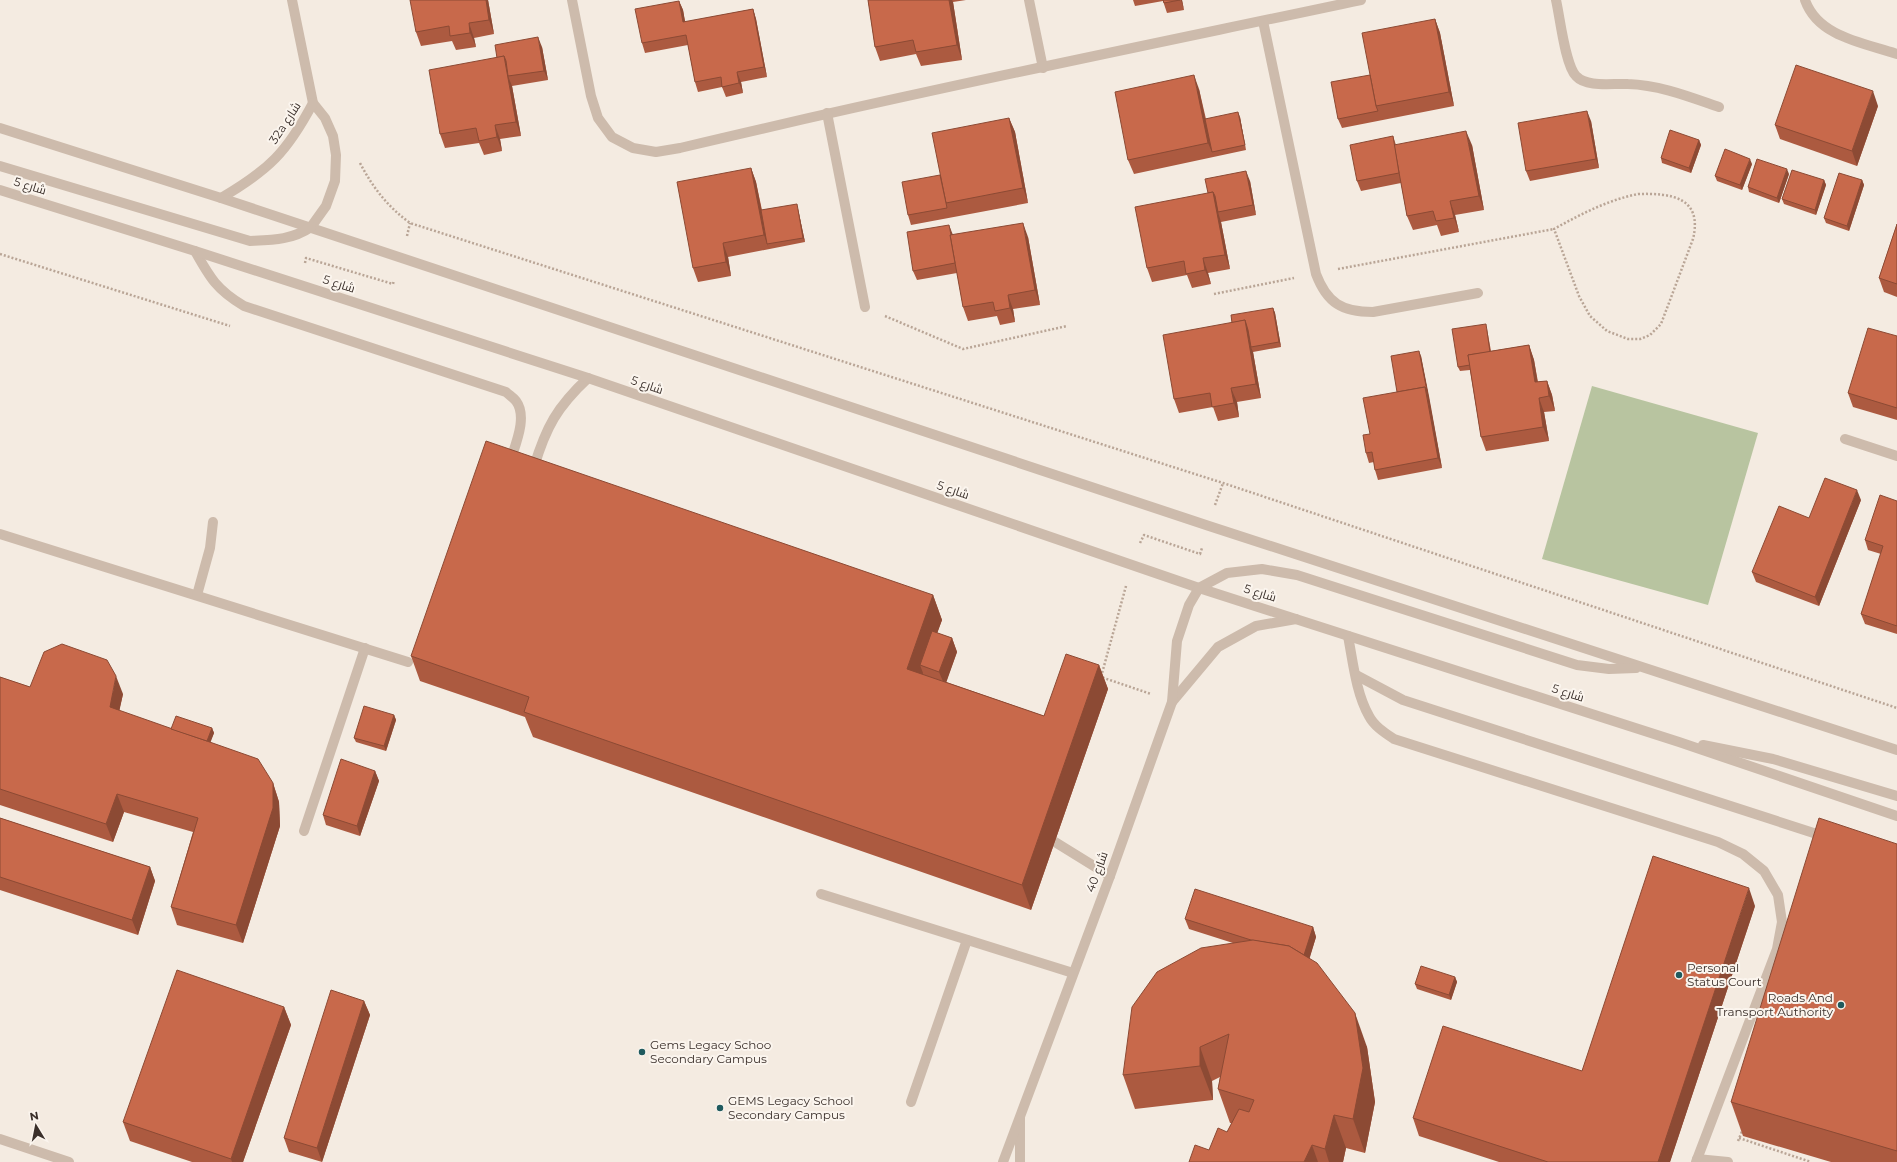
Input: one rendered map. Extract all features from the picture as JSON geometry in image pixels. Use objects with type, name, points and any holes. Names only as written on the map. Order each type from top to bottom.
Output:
[{"type":"street","name":"32a شارع","points":[[292,0],[313,104],[325,118],[334,136],[336,155],[335,181],[326,206],[311,227]]},
{"type":"street","points":[[572,0],[591,96],[598,118],[612,136],[633,148],[656,152],[680,148],[827,113],[1361,0]]},
{"type":"street","points":[[1029,0],[1042,68]]},
{"type":"street","points":[[1556,0],[1569,65],[1576,76],[1587,83],[1630,84],[1659,88],[1719,107]]},
{"type":"street","points":[[1805,0],[1808,10],[1821,25],[1838,35],[1897,54]]},
{"type":"street","points":[[1263,21],[1316,274],[1321,286],[1330,299],[1342,308],[1358,312],[1373,312],[1478,293]]},
{"type":"street","name":"32a شارع","points":[[221,198],[250,181],[276,160],[297,133],[313,104]]},
{"type":"street","points":[[827,113],[866,308]]},
{"type":"street","points":[[0,128],[311,227],[1642,668],[1897,750]]},
{"type":"street","points":[[0,166],[250,241],[275,240],[300,234],[311,227]]},
{"type":"street","name":"شارع 5","points":[[0,190],[195,251],[588,378],[1199,588],[1679,742],[1897,816]]},
{"type":"street","points":[[195,251],[214,284],[227,297],[244,306],[506,392],[516,401],[521,415],[519,429],[509,465]]},
{"type":"street","points":[[534,467],[542,439],[554,416],[569,396],[588,378]]},
{"type":"street","points":[[1845,439],[1897,456]]},
{"type":"street","points":[[197,595],[210,548],[213,522]]},
{"type":"street","points":[[0,534],[408,662]]},
{"type":"street","points":[[1199,588],[1227,573],[1262,569],[1294,574],[1577,665],[1610,669],[1642,668]]},
{"type":"street","name":"شارع 40","points":[[1004,1162],[1020,1114],[1110,876],[1172,702],[1177,642],[1189,605],[1199,588]]},
{"type":"street","points":[[1172,702],[1218,647],[1256,626],[1298,619]]},
{"type":"street","points":[[1348,636],[1363,703],[1369,717],[1380,730],[1394,739],[1718,842],[1743,854],[1764,871],[1778,895],[1782,922],[1777,949],[1697,1161],[1728,1162]]},
{"type":"street","points":[[304,831],[365,648]]},
{"type":"street","points":[[1356,675],[1403,700],[1835,840],[1833,847]]},
{"type":"street","points":[[1679,742],[1742,752],[1773,759],[1897,796]]},
{"type":"street","points":[[1055,842],[1110,876]]},
{"type":"street","points":[[820,894],[1073,973]]},
{"type":"street","points":[[911,1102],[967,940]]},
{"type":"street","points":[[1020,1114],[1020,1162]]},
{"type":"street","points":[[0,1140],[69,1162]]},
{"type":"path","points":[[357,157],[370,183],[382,198],[395,212],[410,223],[1223,483],[1897,708]]},
{"type":"path","points":[[1214,294],[1554,229],[1604,204],[1620,198],[1638,194],[1656,194],[1674,196],[1686,203],[1694,213],[1696,226],[1693,239],[1661,324],[1650,335],[1640,339],[1628,339],[1607,331],[1598,324],[1590,316],[1584,306],[1554,229]]},
{"type":"path","points":[[866,308],[963,349],[1067,326]]},
{"type":"path","points":[[1739,1138],[1811,1162]]},
{"type":"green space","points":[[1592,386],[1758,433],[1708,605],[1542,559]]},
{"type":"building","points":[[410,0],[486,0],[489,20],[469,23],[470,33],[450,36],[449,26],[416,32]]},
{"type":"building","points":[[868,0],[949,0],[957,45],[916,52],[913,40],[875,47]]},
{"type":"building","points":[[1163,0],[1180,0],[1164,3]]},
{"type":"building","points":[[679,1],[683,22],[753,9],[764,67],[737,72],[739,83],[722,87],[721,77],[695,82],[686,35],[642,43],[635,9]]},
{"type":"building","points":[[1435,19],[1449,92],[1376,106],[1362,33]]},
{"type":"building","points":[[538,37],[544,71],[508,76],[504,56],[497,58],[495,45]]},
{"type":"building","points":[[504,56],[516,122],[495,125],[497,137],[479,141],[476,128],[440,134],[429,70]]},
{"type":"building","points":[[1796,65],[1873,91],[1852,151],[1775,125]]},
{"type":"building","points":[[1194,75],[1208,143],[1128,160],[1115,92]]},
{"type":"building","points":[[1370,75],[1378,111],[1338,119],[1331,82]]},
{"type":"building","points":[[1587,111],[1596,159],[1526,171],[1518,123]]},
{"type":"building","points":[[1238,112],[1245,145],[1212,152],[1205,119]]},
{"type":"building","points":[[1009,118],[1023,188],[946,203],[932,133]]},
{"type":"building","points":[[1670,130],[1699,140],[1689,168],[1661,158]]},
{"type":"building","points":[[1466,131],[1479,196],[1450,201],[1454,218],[1436,221],[1433,211],[1407,216],[1394,145]]},
{"type":"building","points":[[1393,136],[1399,173],[1357,181],[1350,145]]},
{"type":"building","points":[[1725,149],[1750,159],[1740,185],[1715,176]]},
{"type":"building","points":[[1757,159],[1787,169],[1777,198],[1748,187]]},
{"type":"building","points":[[751,168],[764,235],[723,243],[726,262],[693,268],[677,182]]},
{"type":"building","points":[[1792,170],[1824,180],[1815,210],[1782,199]]},
{"type":"building","points":[[1246,171],[1253,205],[1218,212],[1215,196],[1213,192],[1208,193],[1205,179]]},
{"type":"building","points":[[1839,173],[1862,180],[1847,226],[1824,218]]},
{"type":"building","points":[[940,175],[947,208],[908,215],[902,182]]},
{"type":"building","points":[[1213,192],[1225,255],[1203,258],[1205,270],[1186,274],[1184,261],[1147,268],[1135,207]]},
{"type":"building","points":[[797,204],[803,238],[767,244],[761,210]]},
{"type":"building","points":[[1023,223],[1035,290],[1008,295],[1010,308],[995,311],[993,302],[963,307],[950,235]]},
{"type":"building","points":[[1897,224],[1897,284],[1879,278]]},
{"type":"building","points":[[949,225],[955,263],[913,271],[907,232]]},
{"type":"building","points":[[1273,308],[1279,342],[1251,347],[1245,320],[1232,323],[1231,315]]},
{"type":"building","points":[[1245,320],[1256,384],[1231,388],[1234,403],[1212,407],[1210,393],[1174,399],[1163,335]]},
{"type":"building","points":[[1486,324],[1490,352],[1468,355],[1470,365],[1458,367],[1452,329]]},
{"type":"building","points":[[1868,328],[1897,336],[1897,408],[1848,393]]},
{"type":"building","points":[[1529,345],[1535,382],[1547,381],[1549,396],[1539,398],[1543,427],[1481,437],[1468,355]]},
{"type":"building","points":[[1419,351],[1427,391],[1425,387],[1397,392],[1391,356]]},
{"type":"building","points":[[1425,387],[1438,458],[1375,470],[1372,452],[1366,453],[1363,435],[1370,434],[1363,398]]},
{"type":"building","points":[[486,441],[933,595],[907,669],[1044,716],[1066,654],[1099,665],[1022,885],[524,712],[529,697],[411,656]]},
{"type":"building","points":[[1825,478],[1857,490],[1815,597],[1752,572],[1779,506],[1809,518]]},
{"type":"building","points":[[1880,495],[1897,501],[1897,626],[1861,614],[1883,546],[1865,540]]},
{"type":"building","points":[[932,631],[952,638],[939,672],[920,665]]},
{"type":"building","points":[[62,644],[107,660],[116,676],[110,707],[258,759],[273,783],[273,808],[236,925],[171,907],[198,818],[117,794],[106,824],[0,789],[0,677],[30,687],[44,652]]},
{"type":"building","points":[[364,706],[394,715],[384,746],[354,738]]},
{"type":"building","points":[[176,716],[212,728],[207,741],[171,729]]},
{"type":"building","points":[[341,759],[375,771],[357,826],[323,815]]},
{"type":"building","points":[[0,818],[150,867],[132,920],[0,877]]},
{"type":"building","name":"Roads And Transport Authority","points":[[1819,818],[1897,844],[1897,1151],[1731,1102]]},
{"type":"building","name":"Personal Status Court","points":[[1653,856],[1749,888],[1658,1162],[1548,1162],[1413,1118],[1443,1026],[1582,1071]]},
{"type":"building","points":[[1195,889],[1313,927],[1304,955],[1289,946],[1251,940],[1185,919]]},
{"type":"building","points":[[1253,940],[1289,946],[1317,963],[1355,1013],[1363,1068],[1353,1119],[1334,1115],[1325,1149],[1312,1145],[1304,1162],[1189,1162],[1195,1145],[1209,1150],[1218,1128],[1227,1132],[1239,1109],[1249,1112],[1254,1100],[1218,1089],[1229,1034],[1200,1047],[1200,1066],[1123,1075],[1132,1007],[1157,972],[1201,948]]},
{"type":"building","points":[[1421,966],[1455,977],[1449,995],[1415,984]]},
{"type":"building","points":[[177,970],[284,1007],[231,1159],[123,1122]]},
{"type":"building","points":[[331,990],[364,1001],[317,1148],[284,1138]]},
{"type":"place","name":"Personal Status Court","points":[[1679,975]]},
{"type":"place","name":"Roads And Transport Authority","points":[[1841,1005]]},
{"type":"place","name":"Gems Legacy Schoo Secondary Campus","points":[[642,1052]]},
{"type":"place","name":"GEMS Legacy School Secondary Campus","points":[[720,1108]]}]
